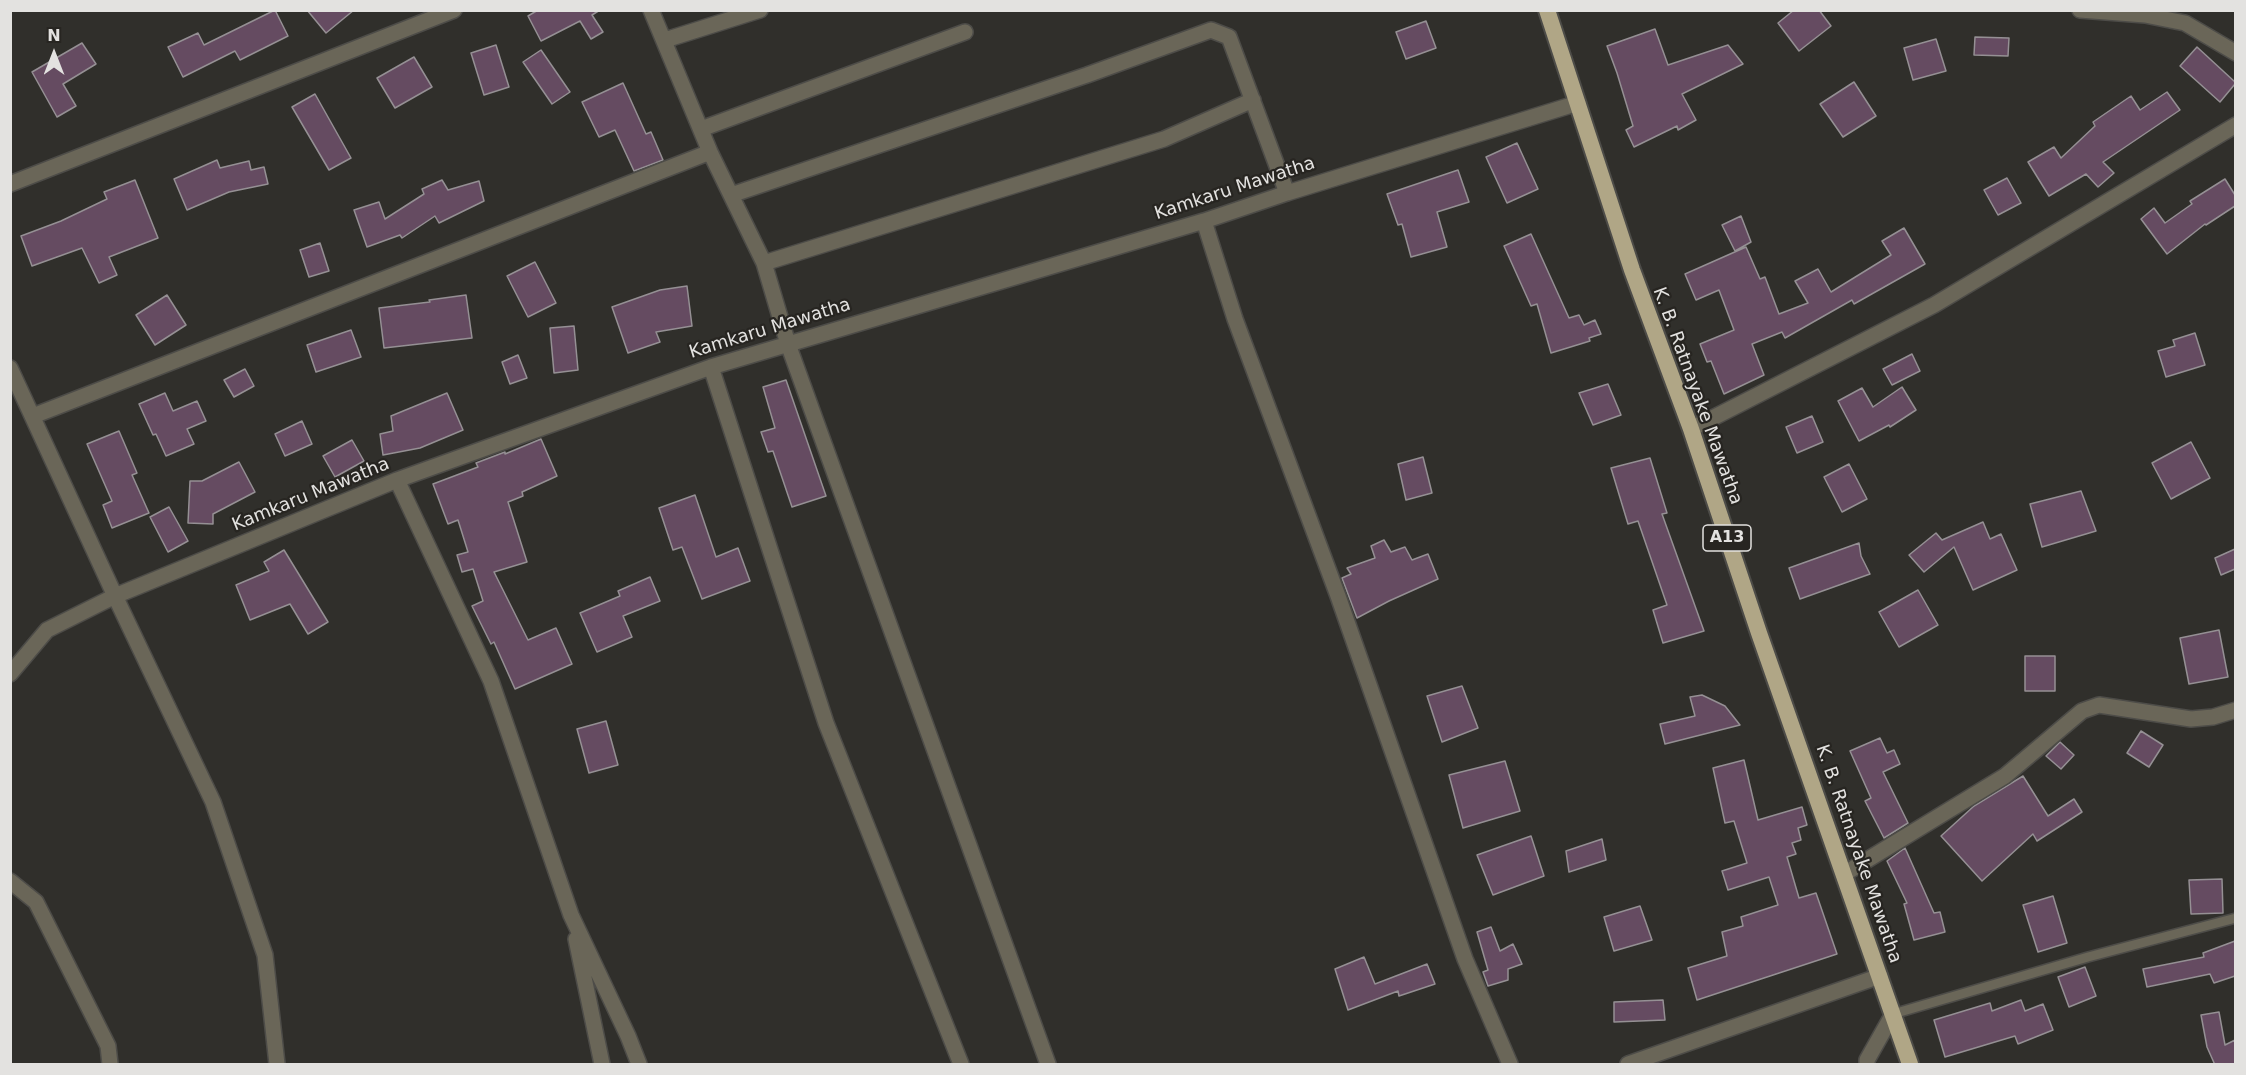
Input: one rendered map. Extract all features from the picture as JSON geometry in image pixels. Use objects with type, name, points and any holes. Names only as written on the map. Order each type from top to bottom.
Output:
[{"type":"highway","name":"K. B. Ratnayake Mawatha","points":[[1547,10],[1632,270],[1691,429],[1755,622],[1910,1065]]},
{"type":"street","points":[[10,184],[454,10]]},
{"type":"street","points":[[651,10],[710,152],[764,263],[788,344],[1048,1065]]},
{"type":"street","points":[[665,40],[760,10]]},
{"type":"street","points":[[2080,10],[2182,17],[2235,53]]},
{"type":"street","points":[[731,195],[1076,79],[1211,30],[1229,37],[1287,193]]},
{"type":"street","points":[[701,129],[965,32]]},
{"type":"street","points":[[764,263],[1164,139],[1253,100]]},
{"type":"street","name":"Kamkaru Mawatha","points":[[10,674],[47,630],[115,596],[397,480],[711,367],[1204,221],[1578,103]]},
{"type":"street","points":[[1691,429],[1934,305],[2235,125]]},
{"type":"street","points":[[33,416],[710,152]]},
{"type":"street","points":[[1204,221],[1235,319],[1338,596],[1465,959],[1510,1065]]},
{"type":"street","points":[[711,367],[826,723],[961,1065]]},
{"type":"street","points":[[10,368],[213,802],[265,955],[277,1065]]},
{"type":"street","points":[[397,480],[491,681],[571,915],[628,1036],[639,1065]]},
{"type":"street","points":[[1844,874],[2004,776],[2082,711],[2099,705],[2191,718],[2212,717],[2235,710]]},
{"type":"street","points":[[10,881],[36,902],[108,1046],[110,1065]]},
{"type":"street","points":[[571,915],[602,1065]]},
{"type":"street","points":[[1628,1065],[1880,976]]},
{"type":"street","points":[[1867,1065],[1867,1060],[1893,1014]]},
{"type":"lane","points":[[1893,1014],[2088,957],[2235,918]]},
{"type":"building","points":[[275,10],[288,36],[240,60],[235,51],[183,77],[168,47],[198,33],[204,45]]},
{"type":"building","points":[[307,10],[354,10],[326,33]]},
{"type":"building","points":[[538,10],[600,10],[592,15],[603,32],[591,39],[580,21],[541,41],[528,16]]},
{"type":"building","points":[[1794,10],[1819,10],[1831,26],[1799,51],[1778,23]]},
{"type":"building","points":[[1426,21],[1436,48],[1406,59],[1396,32]]},
{"type":"building","points":[[1655,29],[1668,65],[1728,45],[1743,64],[1682,94],[1696,120],[1678,130],[1677,126],[1634,147],[1626,130],[1633,126],[1607,46]]},
{"type":"building","points":[[1975,37],[2009,38],[2008,56],[1974,55]]},
{"type":"building","points":[[1936,39],[1946,71],[1913,80],[1904,48]]},
{"type":"building","points":[[82,43],[96,64],[63,84],[76,106],[57,117],[32,72]]},
{"type":"building","points":[[496,45],[509,87],[484,95],[471,53]]},
{"type":"building","points":[[2197,47],[2235,82],[2220,102],[2180,66]]},
{"type":"building","points":[[541,50],[570,92],[552,104],[523,62]]},
{"type":"building","points":[[414,57],[432,87],[395,108],[377,78]]},
{"type":"building","points":[[1854,82],[1876,116],[1843,137],[1820,104]]},
{"type":"building","points":[[623,83],[646,134],[651,132],[663,160],[634,171],[615,130],[599,137],[582,102]]},
{"type":"building","points":[[2167,92],[2180,110],[2103,162],[2114,173],[2098,187],[2086,174],[2049,196],[2028,162],[2054,147],[2061,158],[2095,126],[2093,122],[2131,96],[2140,110]]},
{"type":"building","points":[[315,94],[351,158],[329,170],[292,107]]},
{"type":"building","points":[[1517,143],[1538,189],[1507,203],[1486,157]]},
{"type":"building","points":[[217,160],[220,168],[249,161],[251,170],[264,167],[268,184],[229,192],[187,210],[174,179]]},
{"type":"building","points":[[1458,170],[1469,202],[1437,212],[1447,247],[1411,257],[1402,224],[1398,225],[1387,194]]},
{"type":"building","points":[[2007,178],[2021,203],[1998,215],[1984,190]]},
{"type":"building","points":[[2225,179],[2235,195],[2235,206],[2205,224],[2167,254],[2141,219],[2154,208],[2165,223],[2192,204],[2190,201]]},
{"type":"building","points":[[135,180],[158,238],[109,257],[117,275],[99,283],[82,248],[32,266],[21,236],[61,221],[107,199],[104,192]]},
{"type":"building","points":[[442,180],[448,190],[479,181],[484,201],[439,223],[435,216],[402,238],[400,235],[367,247],[354,210],[379,202],[385,219],[424,194],[422,189]]},
{"type":"building","points":[[1741,216],[1751,242],[1735,251],[1722,225]]},
{"type":"building","points":[[1904,228],[1925,264],[1854,304],[1852,300],[1785,338],[1782,332],[1752,344],[1764,375],[1724,394],[1711,361],[1707,362],[1700,344],[1734,330],[1719,290],[1696,300],[1685,274],[1746,247],[1760,279],[1765,277],[1779,314],[1808,303],[1795,281],[1818,269],[1831,292],[1891,255],[1882,241]]},
{"type":"building","points":[[1531,234],[1569,318],[1579,315],[1584,325],[1595,320],[1601,334],[1589,338],[1590,341],[1551,353],[1537,304],[1531,306],[1504,246]]},
{"type":"building","points":[[320,243],[329,271],[309,277],[300,250]]},
{"type":"building","points":[[535,262],[556,303],[528,317],[507,276]]},
{"type":"building","points":[[687,286],[692,326],[656,332],[660,342],[628,353],[612,307],[660,290]]},
{"type":"building","points":[[167,295],[186,325],[155,345],[136,315]]},
{"type":"building","points":[[466,295],[472,338],[384,348],[379,308]]},
{"type":"building","points":[[574,326],[578,370],[554,373],[550,328]]},
{"type":"building","points":[[351,330],[361,357],[316,372],[307,345]]},
{"type":"building","points":[[2195,333],[2205,365],[2166,377],[2158,351],[2175,346],[2173,340]]},
{"type":"building","points":[[1912,354],[1920,371],[1892,385],[1883,369]]},
{"type":"building","points":[[518,355],[527,378],[510,384],[502,362]]},
{"type":"building","points":[[245,369],[254,386],[234,397],[224,380]]},
{"type":"building","points":[[786,380],[826,496],[792,507],[773,451],[768,452],[761,432],[775,428],[763,387]]},
{"type":"building","points":[[1608,384],[1621,415],[1593,425],[1579,393]]},
{"type":"building","points":[[1902,387],[1916,410],[1890,427],[1889,425],[1859,441],[1838,401],[1862,388],[1873,407]]},
{"type":"building","points":[[165,393],[173,411],[197,401],[206,421],[187,429],[194,444],[166,456],[156,434],[153,435],[139,404]]},
{"type":"building","points":[[447,393],[463,430],[420,448],[383,455],[380,434],[393,431],[391,416]]},
{"type":"building","points":[[1812,416],[1823,442],[1797,453],[1786,427]]},
{"type":"building","points":[[302,421],[312,444],[285,456],[275,434]]},
{"type":"building","points":[[119,431],[137,473],[132,475],[149,513],[112,528],[103,505],[112,501],[87,444]]},
{"type":"building","points":[[541,439],[557,476],[522,492],[523,496],[508,502],[527,562],[494,572],[528,640],[556,628],[572,664],[515,689],[494,642],[491,644],[472,606],[483,601],[473,569],[462,572],[457,555],[468,552],[458,520],[448,524],[433,484],[478,467],[476,463]]},
{"type":"building","points":[[352,440],[364,461],[335,477],[323,456]]},
{"type":"building","points":[[2191,442],[2210,478],[2171,499],[2152,463]]},
{"type":"building","points":[[1423,457],[1432,493],[1406,500],[1398,464]]},
{"type":"building","points":[[1650,458],[1667,513],[1662,514],[1704,631],[1663,643],[1653,610],[1667,605],[1638,521],[1628,524],[1611,468]]},
{"type":"building","points":[[239,462],[255,492],[213,514],[213,524],[188,523],[190,481],[202,481]]},
{"type":"building","points":[[1849,464],[1867,499],[1842,512],[1824,477]]},
{"type":"building","points":[[2081,491],[2096,531],[2042,547],[2030,504]]},
{"type":"building","points":[[695,495],[716,557],[738,548],[750,581],[702,599],[682,547],[673,550],[659,508]]},
{"type":"building","points":[[169,507],[188,541],[168,552],[150,517]]},
{"type":"building","points":[[1983,522],[1990,539],[2001,534],[2017,570],[1973,590],[1954,547],[1924,572],[1909,555],[1936,533],[1942,540]]},
{"type":"building","points":[[1384,540],[1391,552],[1405,547],[1412,560],[1428,554],[1438,579],[1357,618],[1342,578],[1351,574],[1347,568],[1375,558],[1371,546]]},
{"type":"building","points":[[1859,543],[1861,556],[1870,574],[1800,599],[1789,568]]},
{"type":"building","points":[[2235,549],[2235,569],[2221,575],[2215,558]]},
{"type":"building","points":[[284,550],[328,622],[308,634],[290,604],[250,620],[236,585],[269,571],[264,562]]},
{"type":"building","points":[[650,577],[660,601],[623,616],[632,637],[597,652],[580,613],[620,596],[618,591]]},
{"type":"building","points":[[1918,590],[1938,625],[1899,647],[1879,612]]},
{"type":"building","points":[[2219,630],[2228,677],[2189,684],[2180,638]]},
{"type":"building","points":[[2025,656],[2055,656],[2055,691],[2025,691]]},
{"type":"building","points":[[1462,686],[1478,728],[1442,742],[1427,696]]},
{"type":"building","points":[[1702,695],[1725,706],[1740,725],[1665,744],[1660,724],[1695,716],[1690,697]]},
{"type":"building","points":[[606,721],[618,765],[589,773],[577,729]]},
{"type":"building","points":[[2141,731],[2163,745],[2149,767],[2127,753]]},
{"type":"building","points":[[1880,738],[1887,753],[1894,750],[1900,764],[1883,772],[1908,823],[1884,838],[1865,801],[1871,798],[1850,751]]},
{"type":"building","points":[[2060,742],[2074,755],[2061,769],[2046,756]]},
{"type":"building","points":[[1744,760],[1758,820],[1802,807],[1807,825],[1798,828],[1801,840],[1792,843],[1796,854],[1787,857],[1799,898],[1816,893],[1837,954],[1697,1000],[1688,968],[1727,956],[1722,932],[1743,926],[1741,917],[1778,905],[1769,877],[1728,890],[1722,871],[1747,863],[1734,821],[1725,823],[1713,768]]},
{"type":"building","points":[[1505,761],[1520,811],[1463,828],[1449,775]]},
{"type":"building","points":[[2023,776],[2048,816],[2074,799],[2082,812],[2037,841],[2033,834],[1982,881],[1941,836],[1974,806]]},
{"type":"building","points":[[1531,836],[1544,876],[1493,895],[1477,855]]},
{"type":"building","points":[[1602,839],[1606,860],[1569,872],[1566,851]]},
{"type":"building","points":[[1905,848],[1934,913],[1940,912],[1945,932],[1914,940],[1904,904],[1907,903],[1887,861]]},
{"type":"building","points":[[2222,879],[2223,913],[2191,914],[2189,880]]},
{"type":"building","points":[[2053,896],[2067,943],[2038,952],[2023,905]]},
{"type":"building","points":[[1640,906],[1652,940],[1614,951],[1604,917]]},
{"type":"building","points":[[1491,927],[1500,951],[1513,944],[1522,964],[1508,969],[1508,980],[1488,986],[1483,972],[1488,970],[1477,932]]},
{"type":"building","points":[[2235,941],[2235,976],[2214,983],[2210,974],[2147,987],[2143,969],[2204,957],[2203,953]]},
{"type":"building","points":[[1364,957],[1375,984],[1427,964],[1435,984],[1399,996],[1398,991],[1348,1010],[1335,969]]},
{"type":"building","points":[[2085,967],[2096,996],[2069,1007],[2058,977]]},
{"type":"building","points":[[1663,1000],[1665,1020],[1614,1022],[1614,1002]]},
{"type":"building","points":[[2021,1000],[2025,1011],[2043,1004],[2053,1030],[2018,1044],[2015,1036],[1945,1057],[1934,1020],[1990,1003],[1992,1011]]},
{"type":"building","points":[[2219,1012],[2225,1045],[2235,1040],[2235,1065],[2215,1065],[2207,1047],[2201,1015]]}]
